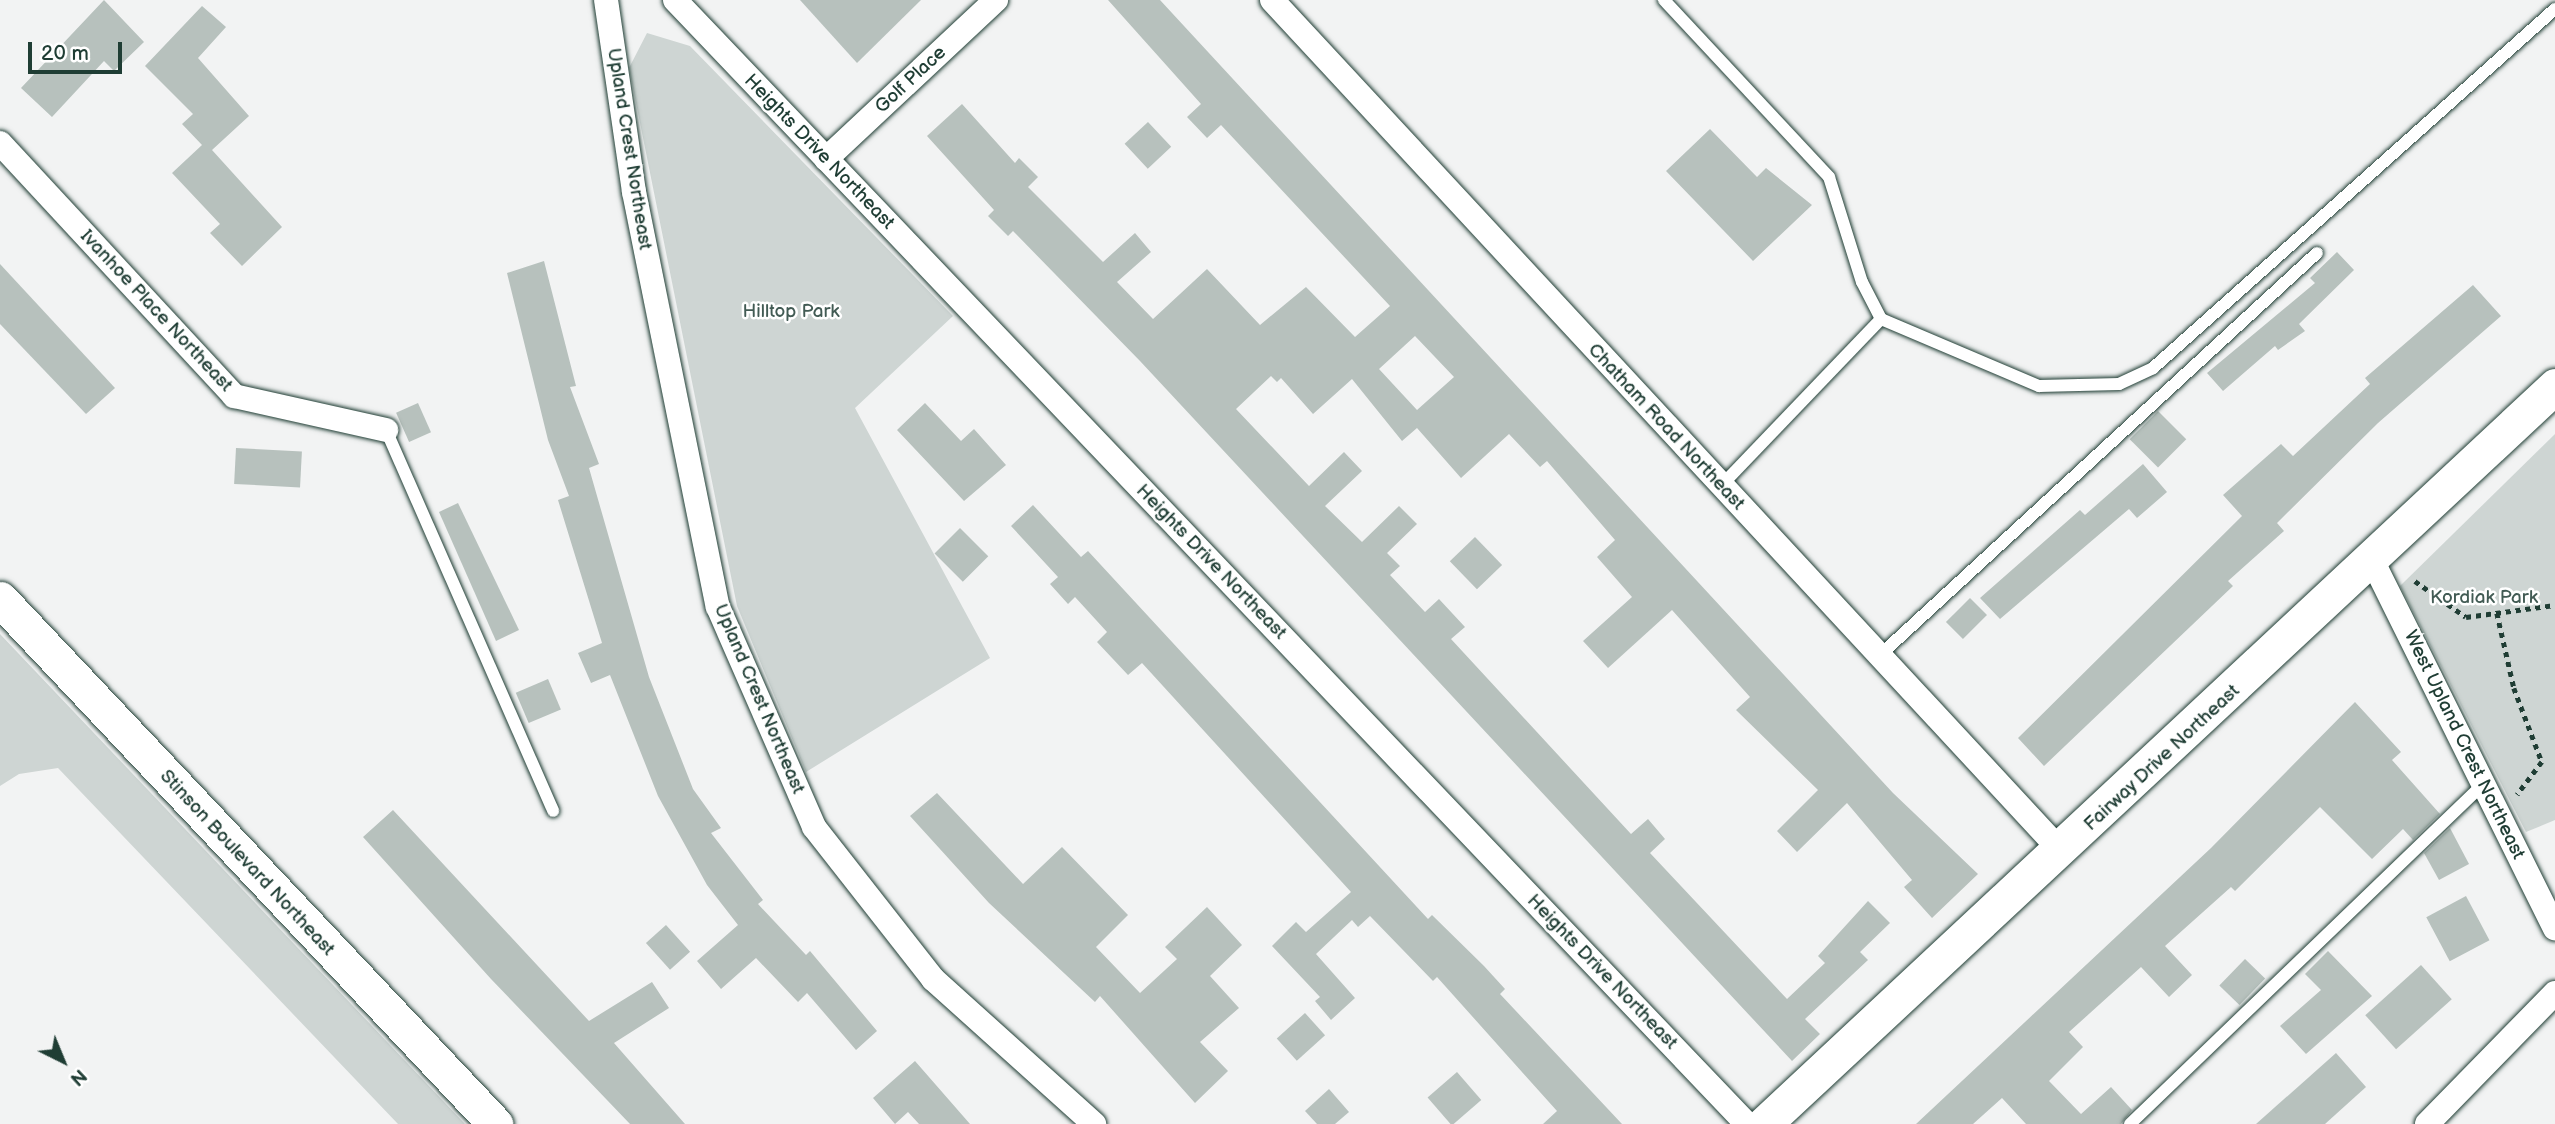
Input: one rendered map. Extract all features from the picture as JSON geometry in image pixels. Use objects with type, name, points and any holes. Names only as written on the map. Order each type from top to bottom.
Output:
[{"type":"street","name":"Upland Crest Northeast","points":[[606,0],[634,192],[718,607],[803,803],[814,827],[933,979],[1094,1124]]},
{"type":"street","name":"Heights Drive Northeast","points":[[675,0],[1747,1124]]},
{"type":"street","name":"Golf Place","points":[[825,159],[996,0]]},
{"type":"street","name":"Chatham Road Northeast","points":[[1272,0],[2062,852]]},
{"type":"street","name":"Ivanhoe Place Northeast","points":[[0,143],[234,396],[386,430]]},
{"type":"street","name":"Fairway Drive Northeast","points":[[1764,1124],[2062,852],[2375,560],[2555,386]]},
{"type":"street","name":"West Upland Crest Northeast","points":[[2375,560],[2555,928]]},
{"type":"street","name":"Stinson Boulevard Northeast","points":[[0,599],[280,901],[495,1124]]},
{"type":"street","points":[[2427,1124],[2555,993]]},
{"type":"lane","points":[[1664,0],[1829,177],[1862,282],[1881,319],[2039,386],[2119,384],[2153,368],[2555,9]]},
{"type":"lane","points":[[1879,656],[2317,253]]},
{"type":"lane","points":[[1721,486],[1881,319]]},
{"type":"lane","points":[[386,430],[553,811]]},
{"type":"lane","points":[[2130,1124],[2484,783]]},
{"type":"path","points":[[2375,560],[2466,617],[2555,605]]},
{"type":"path","points":[[2497,613],[2514,688],[2542,762],[2526,788],[2497,810]]},
{"type":"green space","name":"Hilltop Park","points":[[647,33],[690,46],[953,316],[855,408],[990,658],[806,772],[737,606],[629,68]]},
{"type":"green space","name":"Kordiak Park","points":[[2555,434],[2555,820],[2526,832],[2400,586]]},
{"type":"green space","points":[[0,634],[465,1124],[398,1124],[58,768],[19,774],[0,786]]},
{"type":"building","points":[[104,0],[144,42],[114,71],[104,61],[52,117],[21,88]]},
{"type":"building","points":[[800,0],[921,0],[857,63]]},
{"type":"building","points":[[1108,0],[1160,0],[1893,793],[1978,874],[1932,918],[1904,887],[1912,880],[1847,803],[1797,852],[1777,831],[1818,790],[1736,710],[1750,697],[1672,610],[1608,668],[1583,641],[1632,597],[1597,557],[1615,540],[1547,461],[1540,467],[1509,434],[1461,478],[1417,428],[1402,441],[1352,379],[1313,414],[1281,378],[1277,382],[1271,376],[1236,409],[1309,486],[1344,452],[1362,471],[1325,506],[1362,542],[1399,506],[1417,524],[1387,553],[1400,566],[1390,575],[1425,612],[1439,599],[1465,627],[1451,639],[1631,834],[1648,819],[1665,839],[1650,853],[1787,999],[1825,963],[1818,956],[1868,901],[1890,923],[1860,952],[1868,960],[1805,1019],[1820,1034],[1792,1061],[1140,361],[1013,231],[1008,236],[988,216],[994,210],[927,136],[962,104],[1015,163],[1019,158],[1038,177],[1028,187],[1103,262],[1135,233],[1151,252],[1117,282],[1153,319],[1207,269],[1260,325],[1306,287],[1355,337],[1390,306],[1221,125],[1207,138],[1187,117],[1201,104]],"holes":[[[1415,336],[1454,377],[1417,410],[1379,369]]]},
{"type":"building","points":[[202,6],[226,27],[198,58],[249,116],[212,150],[282,227],[242,266],[210,233],[220,224],[172,173],[202,145],[182,124],[193,114],[145,66]]},
{"type":"building","points":[[1148,122],[1171,147],[1148,169],[1125,144]]},
{"type":"building","points":[[1710,129],[1757,177],[1766,168],[1812,205],[1753,261],[1666,171]]},
{"type":"building","points":[[2337,252],[2354,270],[2299,324],[2305,331],[2278,350],[2275,346],[2223,391],[2207,373],[2315,283],[2310,278]]},
{"type":"building","points":[[544,261],[576,386],[570,387],[599,464],[589,468],[649,677],[693,789],[721,828],[711,833],[763,900],[758,904],[806,955],[810,951],[877,1031],[856,1050],[807,993],[798,1002],[756,958],[721,989],[697,961],[738,925],[707,885],[658,796],[610,675],[591,683],[578,653],[602,643],[558,500],[569,496],[548,440],[507,273]]},
{"type":"building","points":[[0,264],[115,388],[86,414],[0,324]]},
{"type":"building","points":[[2473,285],[2501,316],[2378,423],[2277,523],[2284,531],[2228,581],[2233,586],[2044,766],[2018,738],[2242,516],[2223,495],[2281,444],[2293,456],[2370,384],[2365,378]]},
{"type":"building","points":[[418,403],[431,432],[409,442],[396,413]]},
{"type":"building","points":[[925,403],[961,441],[974,429],[1006,465],[964,501],[897,430]]},
{"type":"building","points":[[2158,411],[2186,439],[2158,468],[2130,439]]},
{"type":"building","points":[[236,448],[302,451],[300,487],[234,484]]},
{"type":"building","points":[[2143,464],[2167,492],[2137,518],[2129,509],[2000,619],[1980,598],[2080,510],[2085,515]]},
{"type":"building","points":[[458,503],[519,630],[496,641],[439,512]]},
{"type":"building","points":[[1033,505],[1081,557],[1088,551],[1428,919],[1432,915],[1484,966],[1505,989],[1500,994],[1622,1124],[1543,1124],[1557,1111],[1437,977],[1433,981],[1370,916],[1358,927],[1352,920],[1316,954],[1355,998],[1331,1020],[1315,1001],[1320,997],[1272,946],[1296,922],[1306,932],[1351,892],[1142,663],[1128,675],[1097,642],[1107,632],[1075,597],[1068,604],[1050,584],[1058,577],[1011,526]]},
{"type":"building","points":[[960,528],[988,556],[963,582],[935,553]]},
{"type":"building","points":[[1475,537],[1502,565],[1477,589],[1450,561]]},
{"type":"building","points":[[1970,598],[1987,615],[1963,639],[1946,622]]},
{"type":"building","points":[[548,679],[561,709],[529,723],[516,693]]},
{"type":"building","points":[[2355,702],[2401,752],[2392,760],[2440,814],[2413,840],[2403,829],[2372,859],[2320,807],[2235,891],[2231,887],[2165,946],[2192,975],[2169,997],[2141,967],[2069,1032],[2083,1047],[2049,1081],[2081,1114],[2111,1087],[2132,1110],[2121,1124],[2026,1124],[2002,1098],[1973,1124],[1916,1124],[2211,848]]},
{"type":"building","points":[[937,793],[1023,884],[1062,847],[1128,915],[1096,947],[1140,993],[1177,959],[1165,947],[1207,907],[1242,945],[1210,976],[1239,1008],[1200,1042],[1228,1071],[1195,1103],[1100,996],[1095,1002],[989,903],[910,816]]},
{"type":"building","points":[[393,810],[589,1021],[652,982],[669,1008],[614,1043],[685,1124],[630,1124],[491,979],[363,837]]},
{"type":"building","points":[[2450,828],[2469,864],[2439,880],[2424,853]]},
{"type":"building","points":[[2466,896],[2489,940],[2450,961],[2426,917]]},
{"type":"building","points":[[666,925],[690,952],[670,970],[646,943]]},
{"type":"building","points":[[2328,951],[2372,996],[2306,1054],[2280,1026],[2321,990],[2305,974]]},
{"type":"building","points":[[2245,959],[2265,978],[2239,1005],[2219,986]]},
{"type":"building","points":[[2421,965],[2452,999],[2396,1049],[2365,1015]]},
{"type":"building","points":[[1305,1013],[1325,1035],[1297,1061],[1277,1038]]},
{"type":"building","points":[[2336,1053],[2366,1087],[2325,1124],[2256,1124]]},
{"type":"building","points":[[915,1061],[970,1124],[919,1124],[908,1112],[895,1124],[873,1098]]},
{"type":"building","points":[[1457,1072],[1481,1100],[1451,1124],[1428,1098]]},
{"type":"building","points":[[1329,1089],[1349,1112],[1335,1124],[1317,1124],[1305,1111]]}]
